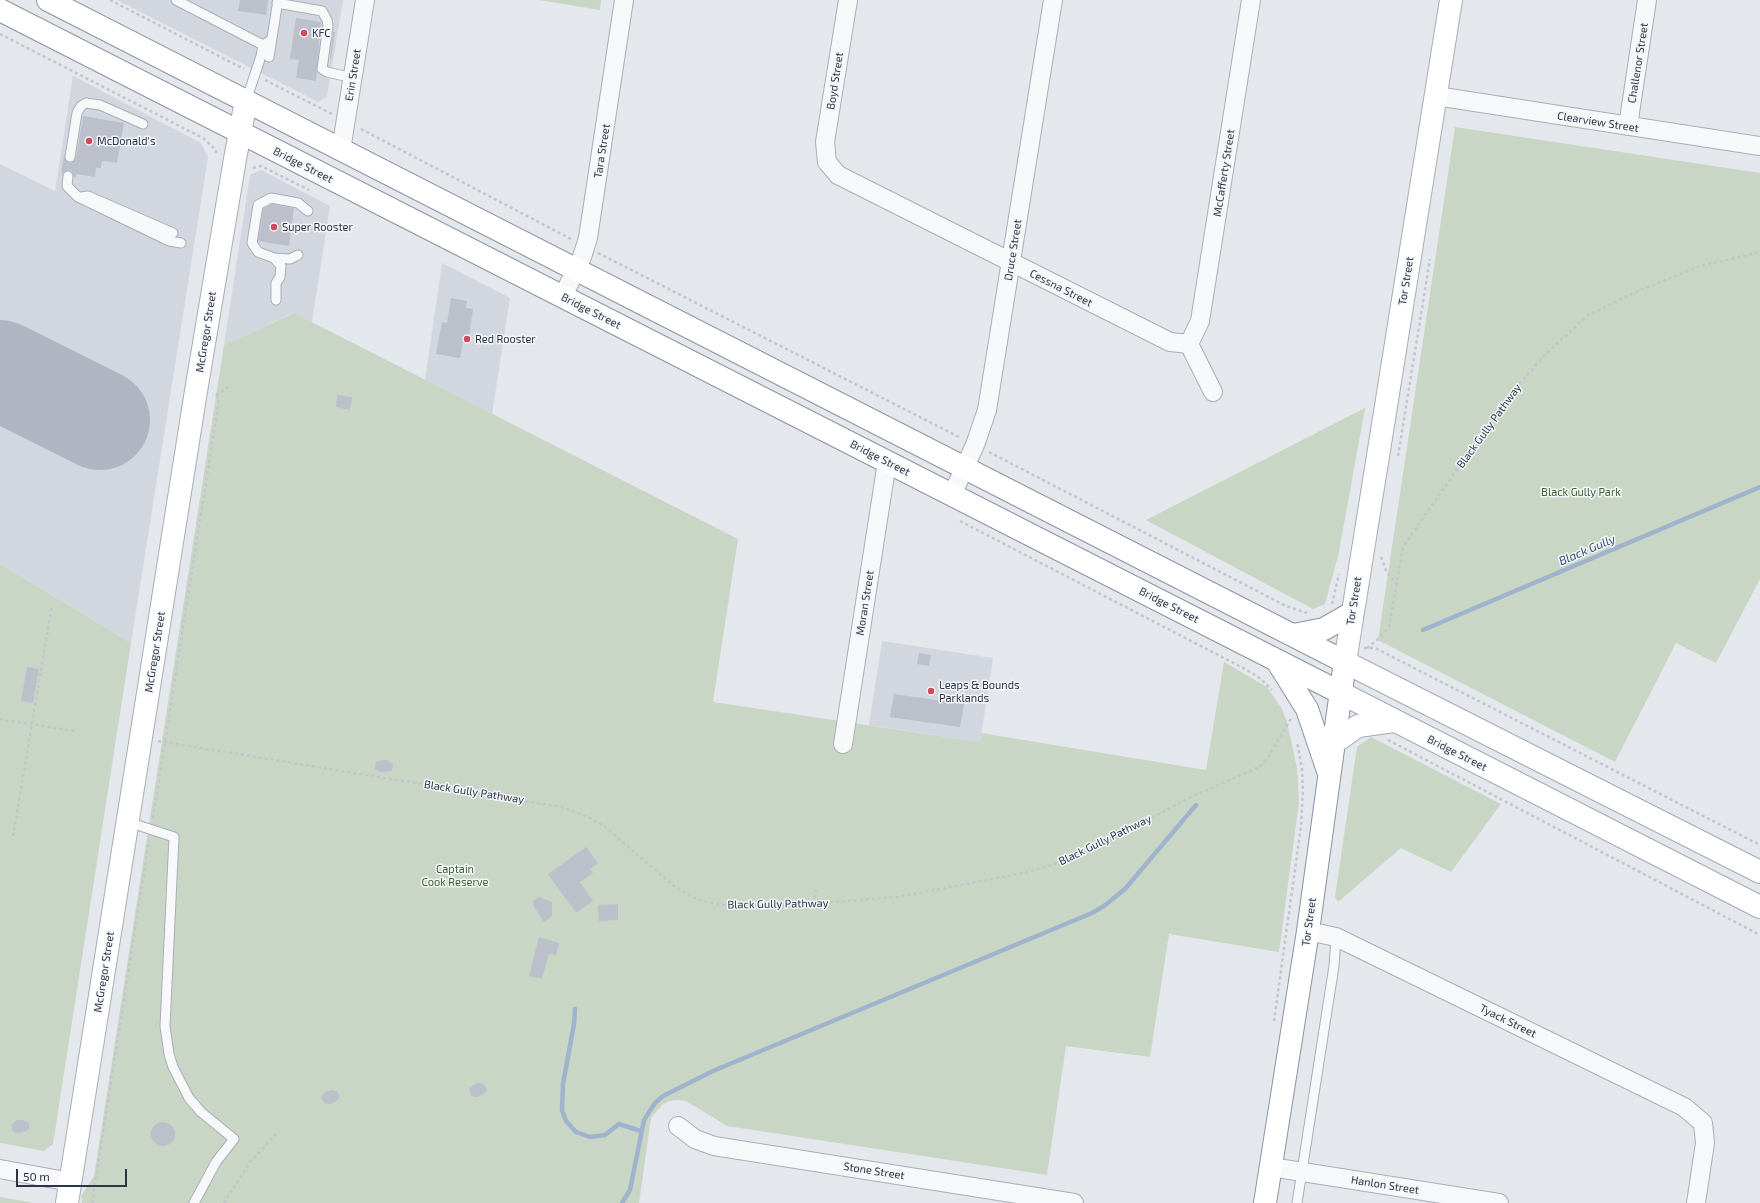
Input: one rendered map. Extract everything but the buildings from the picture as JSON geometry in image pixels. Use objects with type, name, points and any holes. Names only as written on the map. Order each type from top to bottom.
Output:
[{"type":"main road","name":"Tor Street","points":[[1265,1203],[1308,931],[1352,613],[1451,0]]},
{"type":"main road","points":[[61,3],[341,150],[1760,872]]},
{"type":"main road","name":"Bridge Street","points":[[0,10],[1341,693],[1389,729],[1760,907]]},
{"type":"main road","name":"McGregor Street","points":[[67,1203],[195,399],[246,101]]},
{"type":"main road","points":[[1294,635],[1324,629],[1352,613]]},
{"type":"main road","points":[[1277,660],[1307,709],[1329,776]]},
{"type":"main road","points":[[1335,742],[1358,726],[1389,729]]},
{"type":"street","name":"Erin Street","points":[[341,150],[365,0]]},
{"type":"street","name":"Tara Street","points":[[563,296],[586,247],[624,0]]},
{"type":"street","name":"Boyd Street","points":[[828,162],[825,142],[848,0]]},
{"type":"street","name":"Druce Street","points":[[952,495],[975,446],[987,410],[1053,0]]},
{"type":"street","name":"McCafferty Street","points":[[1189,344],[1200,321],[1251,0]]},
{"type":"street","name":"Challenor Street","points":[[1628,126],[1648,0]]},
{"type":"street","name":"Clearview Street","points":[[1436,96],[1760,146]]},
{"type":"street","name":"Cessna Street","points":[[828,162],[838,175],[1011,263],[1170,342],[1189,344]]},
{"type":"street","points":[[1189,344],[1213,392]]},
{"type":"street","name":"Moran Street","points":[[843,744],[887,462]]},
{"type":"street","name":"Tyack Street","points":[[1308,931],[1336,937],[1684,1108],[1703,1123],[1705,1143],[1696,1203]]},
{"type":"street","name":"Stone Street","points":[[678,1126],[695,1139],[714,1146],[1074,1203]]},
{"type":"street","name":"Hanlon Street","points":[[1270,1166],[1499,1203]]},
{"type":"street","points":[[0,1170],[71,1182]]},
{"type":"lane","points":[[176,0],[262,46]]},
{"type":"lane","points":[[269,57],[278,2],[322,11],[327,20],[328,26],[322,69],[327,72],[353,78]]},
{"type":"lane","points":[[246,101],[255,75],[262,46],[271,40]]},
{"type":"lane","points":[[70,157],[77,113],[81,106],[86,103],[100,105],[143,124]]},
{"type":"lane","points":[[68,176],[67,186],[78,197],[169,241],[181,244]]},
{"type":"lane","points":[[78,197],[88,196],[173,233]]},
{"type":"lane","points":[[276,300],[276,283],[281,271],[279,261],[258,252],[252,243],[258,205],[271,198],[298,203],[308,211]]},
{"type":"lane","points":[[273,258],[290,259],[298,255]]},
{"type":"lane","points":[[128,822],[174,837],[165,1026],[169,1054],[173,1067],[189,1098],[201,1112],[234,1139],[213,1168],[194,1203]]},
{"type":"lane","points":[[1297,1203],[1334,966],[1336,937]]},
{"type":"path","points":[[110,0],[346,121],[586,247],[1286,606],[1314,616]]},
{"type":"path","points":[[0,34],[203,138],[216,150]]},
{"type":"path","points":[[253,168],[261,166],[315,192]]},
{"type":"path","name":"Black Gully Pathway","points":[[1760,252],[1700,266],[1638,291],[1588,316],[1544,357],[1503,404],[1403,547],[1389,627],[1366,649],[1375,648],[1760,845]]},
{"type":"path","points":[[216,395],[230,386]]},
{"type":"path","points":[[92,1203],[219,399],[216,395],[210,393]]},
{"type":"path","points":[[954,518],[1247,670],[1261,679],[1273,691]]},
{"type":"path","points":[[13,836],[52,605]]},
{"type":"path","points":[[1287,712],[1292,725]]},
{"type":"path","name":"Black Gully Pathway","points":[[165,742],[562,807],[590,818],[604,826],[674,886],[697,899],[732,906],[814,904],[876,900],[923,893],[1028,872],[1066,860],[1114,838],[1191,797],[1259,767],[1267,759],[1290,718],[1295,715]]},
{"type":"path","points":[[0,720],[74,731]]},
{"type":"path","points":[[1389,729],[1760,935]]},
{"type":"path","points":[[1273,1027],[1301,826],[1302,777],[1296,736]]},
{"type":"path","points":[[814,904],[816,890]]},
{"type":"path","points":[[224,1203],[250,1162],[278,1133]]},
{"type":"shaded area","points":[[117,0],[343,0],[327,97],[318,102]]},
{"type":"shaded area","points":[[73,76],[201,143],[208,157],[131,643],[0,564],[0,164],[55,191]]},
{"type":"shaded area","name":"Super Rooster","points":[[261,170],[330,206],[312,322],[293,313],[224,345],[250,175]]},
{"type":"shaded area","name":"Red Rooster","points":[[442,263],[510,298],[492,414],[425,380]]},
{"type":"shaded area","name":"Leaps & Bounds Parklands","points":[[882,641],[993,658],[980,742],[869,725]]},
{"type":"green space","points":[[539,0],[601,0],[600,10]]},
{"type":"green space","name":"Black Gully Park","points":[[1455,127],[1760,173],[1760,579],[1716,663],[1676,643],[1615,762],[1378,640]]},
{"type":"green space","name":"Captain Cook Reserve","points":[[294,313],[738,539],[713,702],[980,742],[981,733],[1206,770],[1224,662],[1267,687],[1282,709],[1287,722],[1297,768],[1299,802],[1279,952],[1169,934],[1150,1057],[1066,1046],[1047,1175],[727,1126],[686,1101],[678,1100],[669,1101],[662,1105],[651,1118],[639,1203],[82,1203],[81,1196],[94,1176],[224,345]]},
{"type":"green space","points":[[1365,408],[1339,552],[1325,604],[1313,609],[1146,520]]},
{"type":"green space","points":[[0,564],[131,643],[53,1144],[44,1151],[0,1143]]},
{"type":"green space","points":[[1371,737],[1501,804],[1451,872],[1401,848],[1338,902],[1335,897],[1357,747]]},
{"type":"green space","points":[[0,1197],[34,1203],[0,1203]]},
{"type":"waterway","name":"Black Gully","points":[[1423,630],[1760,487]]},
{"type":"waterway","points":[[622,1203],[630,1190],[644,1120],[655,1103],[663,1096],[713,1071],[1092,913],[1104,906],[1125,889],[1196,805]]},
{"type":"waterway","points":[[575,1009],[574,1024],[563,1084],[562,1110],[566,1121],[576,1132],[590,1137],[605,1135],[619,1124],[641,1131]]},
{"type":"runway","points":[[0,370],[100,420]]},
{"type":"place","name":"KFC","points":[[304,33]]},
{"type":"place","name":"McDonald's","points":[[89,141]]},
{"type":"place","name":"Super Rooster","points":[[274,227]]},
{"type":"place","name":"Red Rooster","points":[[467,339]]},
{"type":"place","name":"Leaps & Bounds Parklands","points":[[931,691]]}]
